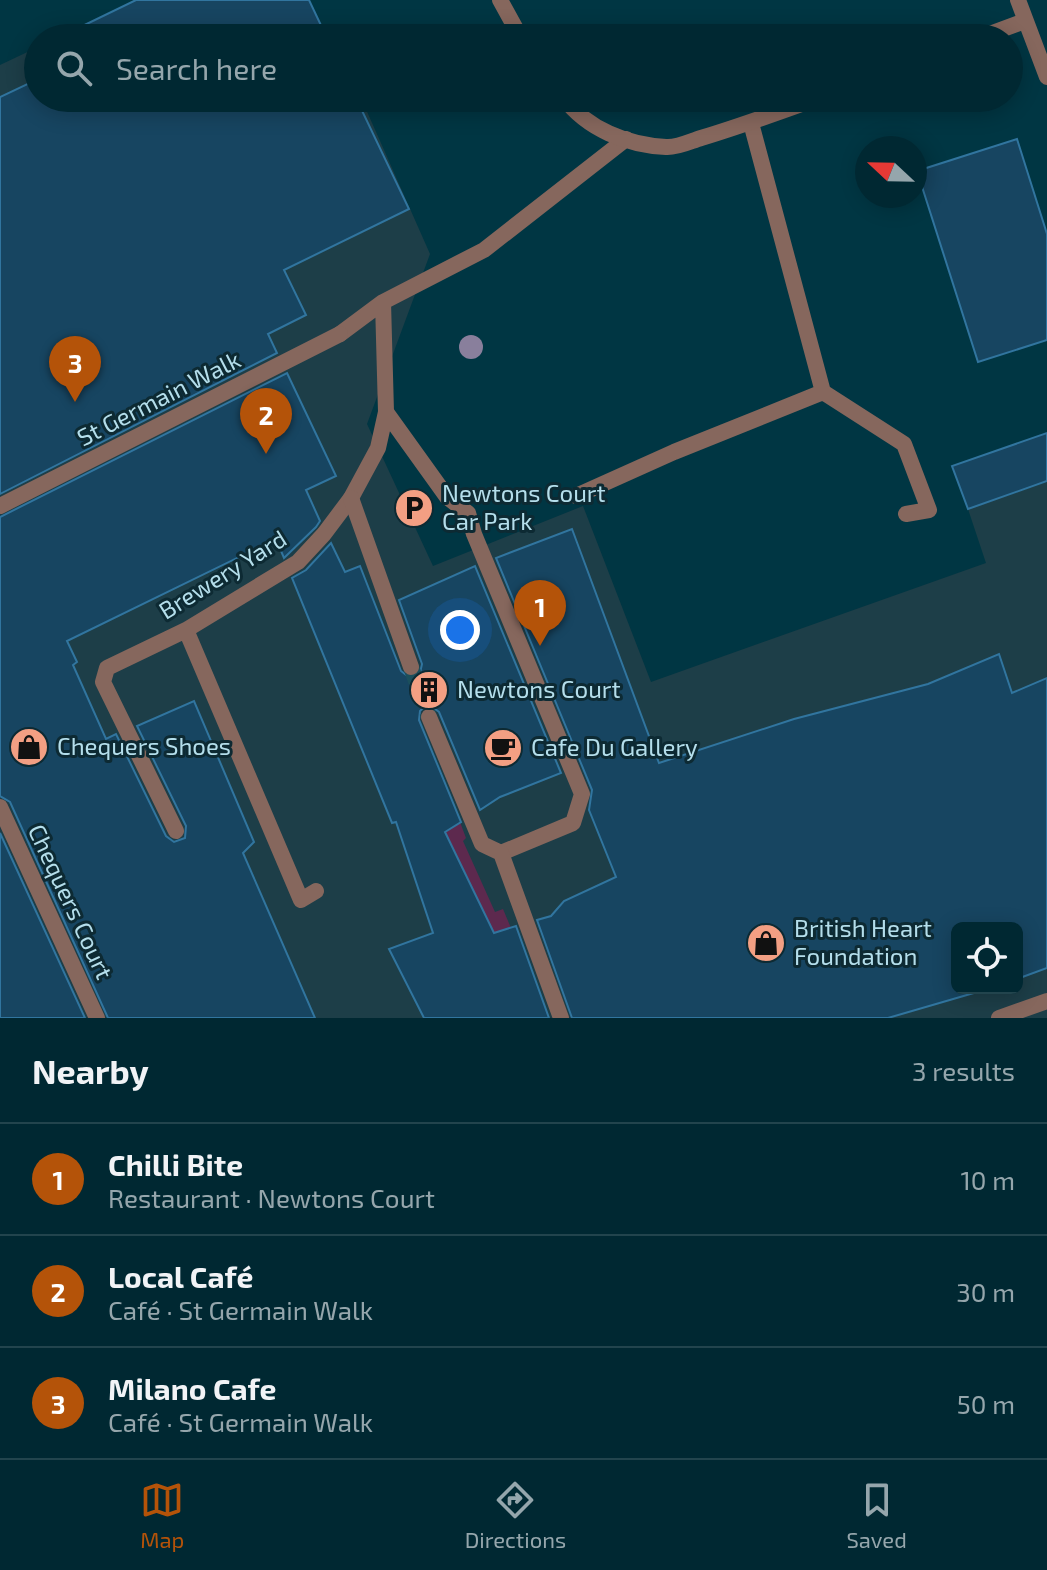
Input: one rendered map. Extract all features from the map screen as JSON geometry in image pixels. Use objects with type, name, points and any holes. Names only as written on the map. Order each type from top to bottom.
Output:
[{"type":"street","points":[[500,0],[513,24]]},
{"type":"street","points":[[1018,0],[1047,77]]},
{"type":"street","points":[[1017,24],[1025,21]]},
{"type":"street","points":[[574,112],[598,129],[668,148],[780,112]]},
{"type":"street","points":[[751,123],[823,392],[904,444],[929,510],[906,514]]},
{"type":"street","name":"St Germain Walk","points":[[0,506],[340,334],[383,302],[484,250],[626,139]]},
{"type":"street","name":"Brewery Yard","points":[[176,831],[103,682],[107,668],[186,630],[298,562],[324,534],[351,498],[378,448],[386,412],[387,357],[383,302]]},
{"type":"street","points":[[576,496],[674,452],[823,392]]},
{"type":"street","points":[[386,412],[447,497],[468,513],[582,794],[573,823],[501,853]]},
{"type":"street","points":[[351,498],[411,667]]},
{"type":"street","points":[[186,630],[301,900],[316,891]]},
{"type":"street","points":[[429,717],[482,844],[501,853],[561,1018]]},
{"type":"street","name":"Chequers Court","points":[[0,807],[97,1018]]},
{"type":"street","points":[[999,1018],[1047,1001]]},
{"type":"shaded area","points":[[24,54],[24,112],[367,112],[430,254],[367,424],[433,566],[583,506],[651,682],[986,563],[968,509],[1047,482],[1047,1018],[0,1018],[0,65]]},
{"type":"shaded area","points":[[454,806],[466,838],[463,841],[495,912],[503,909],[511,928],[488,935],[431,818]]},
{"type":"building","points":[[136,0],[309,0],[320,24],[87,24]]},
{"type":"building","points":[[24,86],[24,112],[363,112],[409,209],[284,270],[306,315],[268,334],[277,353],[0,494],[0,97]]},
{"type":"building","points":[[1017,139],[1047,234],[1047,340],[978,362],[927,202],[927,168]]},
{"type":"building","points":[[287,373],[336,476],[306,490],[320,521],[316,527],[284,558],[276,539],[67,641],[77,662],[73,665],[106,739],[116,734],[166,836],[174,842],[185,838],[186,826],[137,726],[194,701],[254,842],[243,853],[315,1018],[108,1018],[10,802],[0,796],[0,517]]},
{"type":"building","points":[[1047,433],[1047,481],[968,509],[952,466]]},
{"type":"building","points":[[572,529],[659,763],[794,719],[928,684],[999,654],[1012,693],[1047,678],[1047,968],[1023,977],[1023,922],[951,922],[951,994],[970,994],[888,1018],[572,1018],[537,920],[551,916],[564,901],[616,877],[589,810],[592,790],[496,558]]},
{"type":"building","name":"Newtons Court","points":[[331,543],[345,572],[360,566],[401,671],[410,678],[420,673],[422,664],[399,600],[475,566],[561,773],[500,797],[480,810],[439,712],[431,706],[424,707],[419,720],[461,822],[445,832],[494,933],[516,926],[549,1018],[424,1018],[389,949],[433,933],[396,822],[392,823],[292,578],[306,570]]},
{"type":"building","points":[[0,833],[85,1018],[0,1018]]},
{"type":"tunnel","points":[[411,667],[429,717]]},
{"type":"place","name":"Milano Cafe","points":[[75,402]]},
{"type":"place","name":"Local Café","points":[[266,454]]},
{"type":"place","name":"Newtons Court Car Park","points":[[414,508]]},
{"type":"place","name":"Chilli Bite","points":[[540,646]]},
{"type":"place","name":"Newtons Court","points":[[429,690]]},
{"type":"place","name":"Chequers Shoes","points":[[29,747]]},
{"type":"place","name":"Cafe Du Gallery","points":[[503,748]]},
{"type":"place","name":"British Heart Foundation","points":[[766,943]]}]
